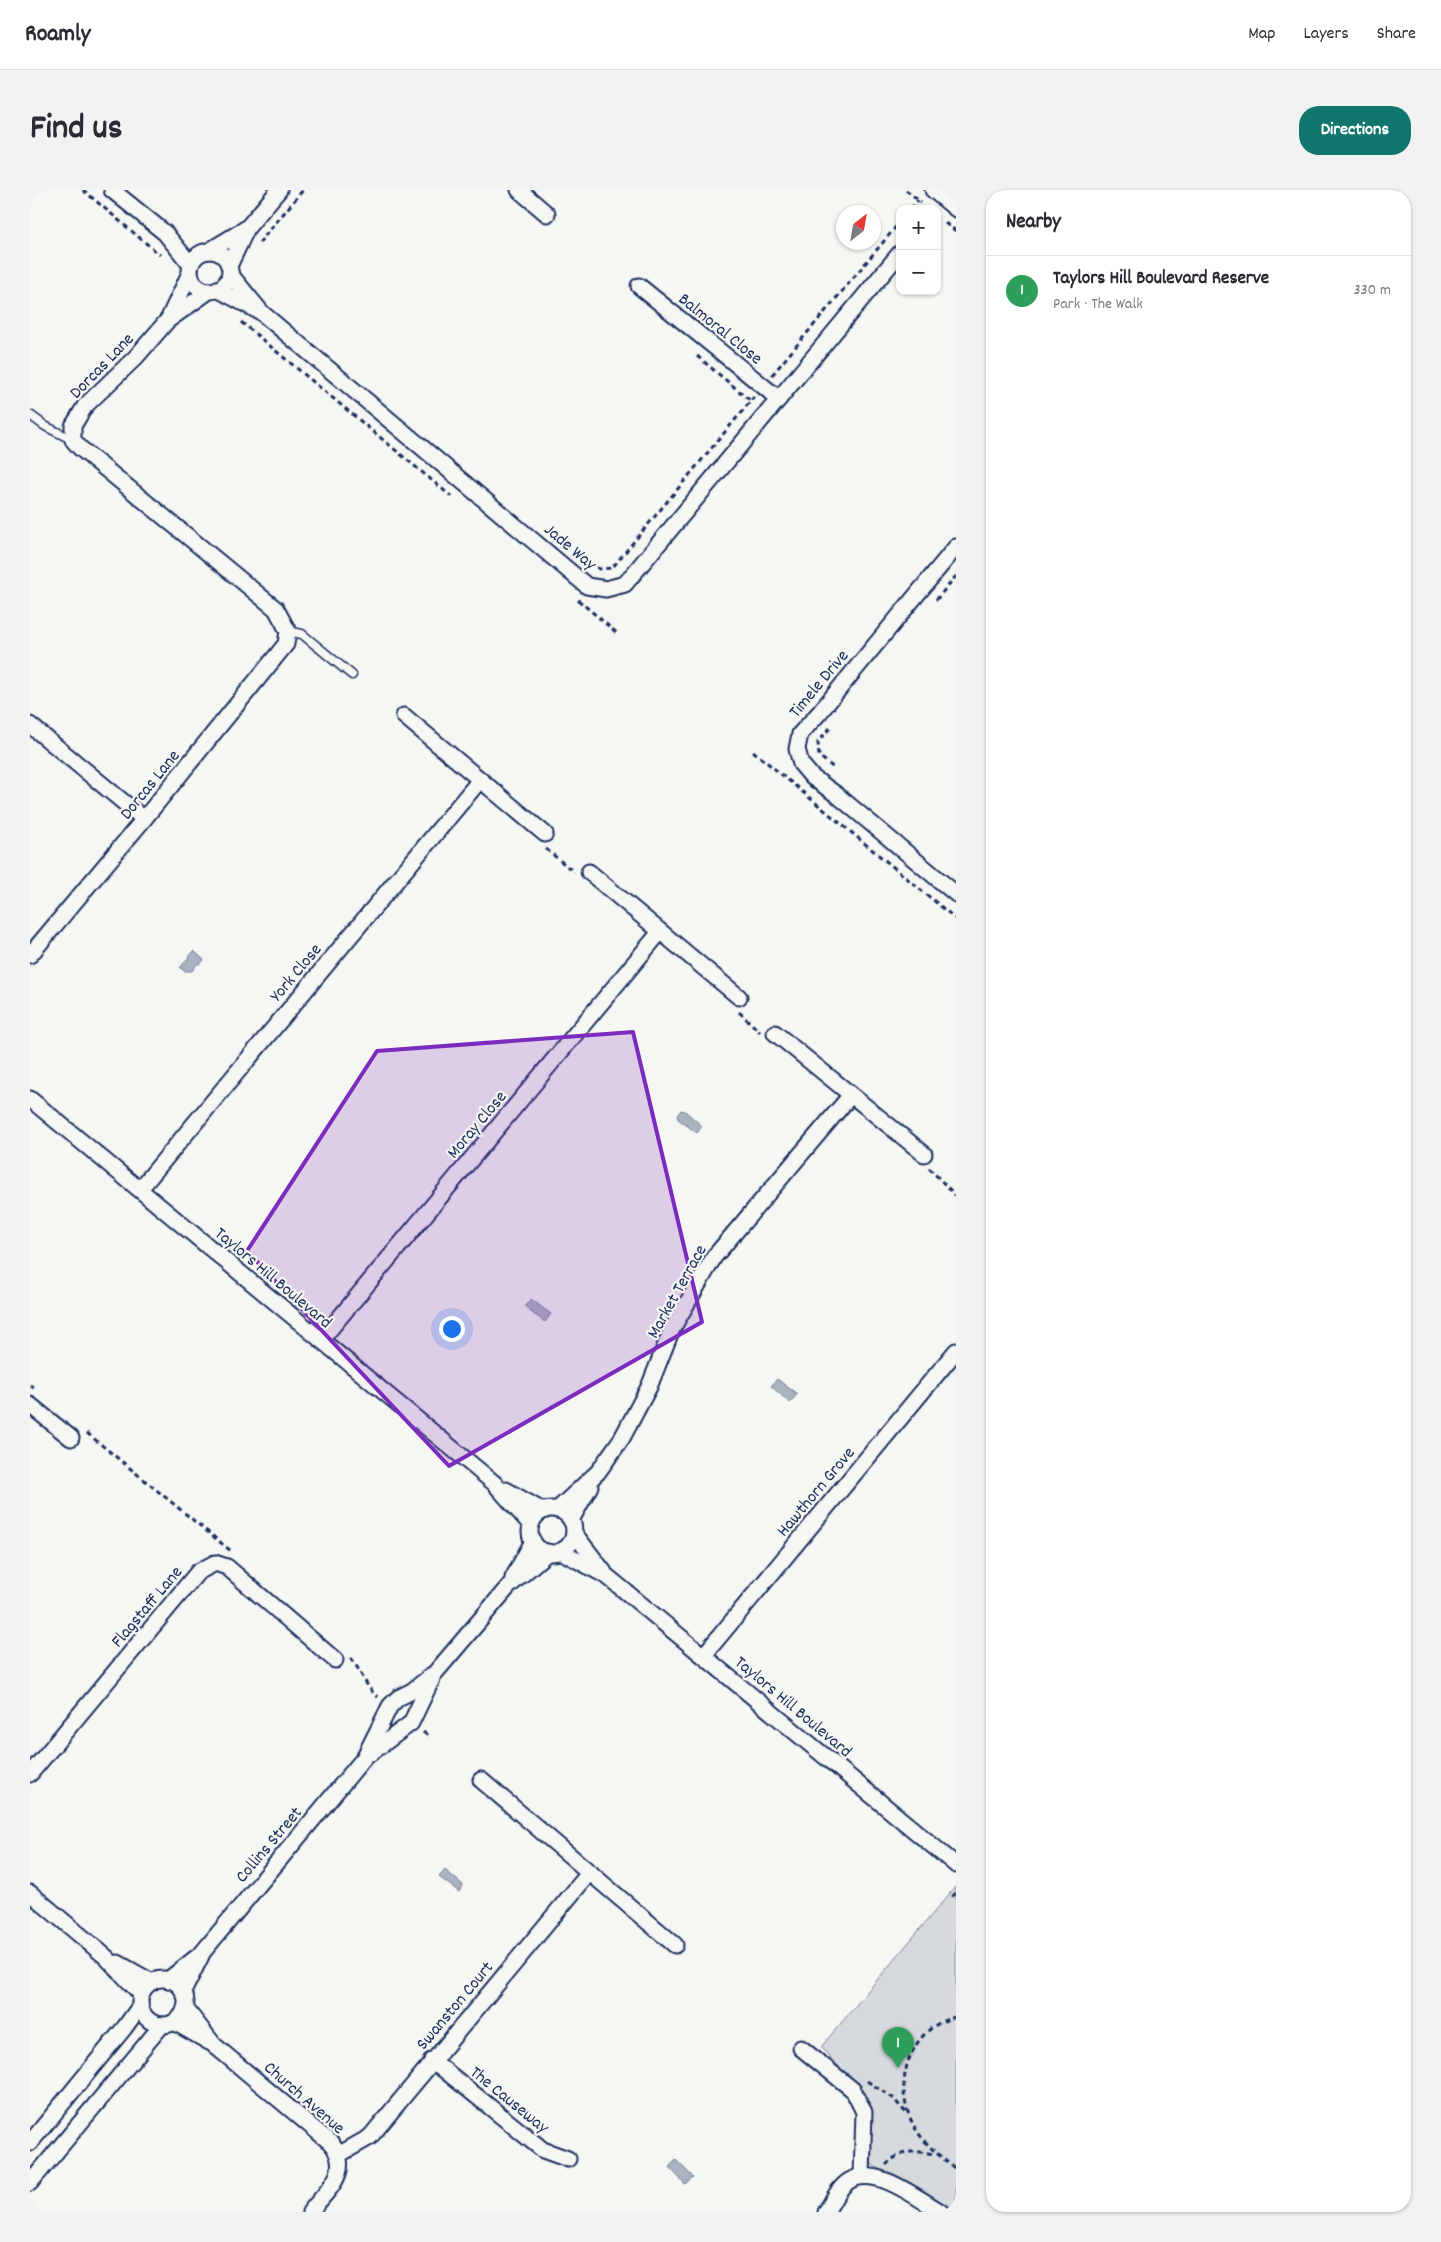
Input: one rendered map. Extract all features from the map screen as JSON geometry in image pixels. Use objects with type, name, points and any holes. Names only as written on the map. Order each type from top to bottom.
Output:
[{"type":"street","points":[[112,190],[165,233],[207,251],[222,255],[230,270]]},
{"type":"street","points":[[165,233],[190,269],[196,285],[213,290],[226,283],[247,228],[279,190]]},
{"type":"street","points":[[519,190],[547,214]]},
{"type":"street","points":[[934,201],[956,209]]},
{"type":"street","points":[[190,269],[198,254],[207,251],[247,228]]},
{"type":"street","name":"Jade Way","points":[[230,270],[262,312],[587,586],[606,589],[626,584],[896,258]]},
{"type":"street","name":"Dorcas Lane","points":[[167,321],[190,269]]},
{"type":"street","name":"Balmoral Close","points":[[640,286],[779,399]]},
{"type":"street","name":"Jade Way","points":[[213,290],[262,312]]},
{"type":"street","name":"Dorcas Lane","points":[[73,440],[73,426],[82,410],[136,357],[167,321],[213,290]]},
{"type":"street","points":[[73,440],[80,448],[276,609],[288,631]]},
{"type":"street","name":"Timele Drive","points":[[956,547],[820,712],[808,723],[800,734],[797,749],[801,764],[812,777],[837,795],[956,894]]},
{"type":"street","name":"Dorcas Lane","points":[[30,955],[144,819],[286,644],[288,631]]},
{"type":"street","points":[[404,716],[545,834]]},
{"type":"street","points":[[30,725],[144,819]]},
{"type":"street","name":"York Close","points":[[140,1189],[480,780]]},
{"type":"street","points":[[583,873],[660,932],[739,997]]},
{"type":"street","name":"Moray Close","points":[[321,1340],[660,932]]},
{"type":"street","points":[[775,1033],[924,1154]]},
{"type":"street","name":"Market Terrace","points":[[572,1527],[595,1476],[622,1438],[649,1387],[672,1329],[714,1257],[851,1095]]},
{"type":"street","name":"Taylors Hill Boulevard","points":[[30,1099],[494,1483],[531,1525]]},
{"type":"street","name":"Hawthorn Grove","points":[[704,1656],[956,1351]]},
{"type":"street","points":[[30,1405],[71,1438]]},
{"type":"street","name":"Market Terrace","points":[[550,1511],[595,1476]]},
{"type":"street","name":"Taylors Hill Boulevard","points":[[494,1483],[550,1511]]},
{"type":"street","points":[[550,1511],[563,1512],[572,1527],[570,1544],[554,1552],[536,1546],[532,1541],[531,1525],[550,1511]]},
{"type":"street","name":"Taylors Hill Boulevard","points":[[572,1527],[608,1577]]},
{"type":"street","name":"Collins Street","points":[[509,1586],[532,1541]]},
{"type":"street","name":"Taylors Hill Boulevard","points":[[554,1552],[608,1577],[956,1865]]},
{"type":"street","name":"Collins Street","points":[[168,1980],[202,1953],[364,1758],[390,1706],[398,1698],[412,1691],[435,1673],[509,1586],[554,1552]]},
{"type":"street","name":"Flagstaff Lane","points":[[30,1774],[198,1572],[215,1563],[227,1567],[335,1660]]},
{"type":"street","name":"Collins Street","points":[[364,1758],[411,1723],[435,1673]]},
{"type":"street","points":[[481,1780],[675,1944]]},
{"type":"street","name":"Swanston Court","points":[[340,2154],[370,2137],[590,1872]]},
{"type":"street","points":[[30,1893],[106,1956],[152,1982],[168,1980],[174,1983],[184,2000],[183,2014],[168,2024],[30,2183]]},
{"type":"street","name":"Collins Street","points":[[184,2000],[202,1953]]},
{"type":"street","points":[[106,1956],[140,2000],[148,2020],[168,2024]]},
{"type":"street","points":[[30,2143],[125,2027],[152,1982]]},
{"type":"street","name":"Church Avenue","points":[[184,2000],[214,2045]]},
{"type":"street","name":"Church Avenue","points":[[168,2024],[214,2045],[331,2143],[340,2154],[340,2172],[310,2212]]},
{"type":"street","points":[[801,2048],[853,2090],[864,2112],[868,2175]]},
{"type":"street","name":"The Causeway","points":[[432,2060],[543,2150],[568,2159]]},
{"type":"street","points":[[826,2212],[838,2191],[849,2181],[868,2175],[889,2182],[941,2212]]},
{"type":"lane","points":[[30,415],[45,426],[73,440]]},
{"type":"lane","points":[[288,631],[302,634],[352,675]]},
{"type":"path","points":[[83,190],[165,258]]},
{"type":"path","points":[[253,250],[303,190]]},
{"type":"path","points":[[906,190],[918,200],[934,201]]},
{"type":"path","points":[[914,205],[918,200]]},
{"type":"path","points":[[576,576],[588,560],[599,570],[612,568],[896,227]]},
{"type":"path","points":[[239,320],[458,502]]},
{"type":"path","points":[[931,606],[956,576]]},
{"type":"path","points":[[572,596],[618,634]]},
{"type":"path","points":[[831,727],[818,742],[819,756],[835,769]]},
{"type":"path","points":[[753,751],[956,919]]},
{"type":"path","points":[[545,834],[539,842],[583,873]]},
{"type":"path","points":[[924,1154],[919,1160],[932,1169],[956,1196]]},
{"type":"path","points":[[956,1892],[953,1896],[956,1899]]},
{"type":"path","points":[[956,2017],[937,2024],[919,2040],[908,2060],[904,2076],[904,2090],[909,2116],[917,2130],[937,2154],[956,2169]]},
{"type":"path","points":[[868,2175],[896,2155],[915,2150],[937,2154]]},
{"type":"highlighted area","points":[[633,1032],[702,1322],[449,1466],[247,1251],[377,1051]]},
{"type":"shaded area","points":[[194,951],[204,960],[197,964],[192,971],[185,971],[180,968]]},
{"type":"shaded area","points":[[681,1110],[685,1111],[702,1126],[697,1133],[678,1119],[677,1115]]},
{"type":"shaded area","points":[[531,1299],[551,1314],[545,1322],[525,1306]]},
{"type":"shaded area","points":[[777,1379],[797,1394],[790,1403],[771,1386]]},
{"type":"shaded area","points":[[445,1870],[463,1885],[459,1892],[439,1877]]},
{"type":"shaded area","points":[[956,1886],[956,2212],[948,2212],[871,2164],[872,2109],[859,2089],[821,2047]]},
{"type":"shaded area","points":[[676,2160],[693,2177],[685,2184],[669,2167]]},
{"type":"place","name":"Taylors Hill Boulevard Reserve","points":[[898,2068]]}]
